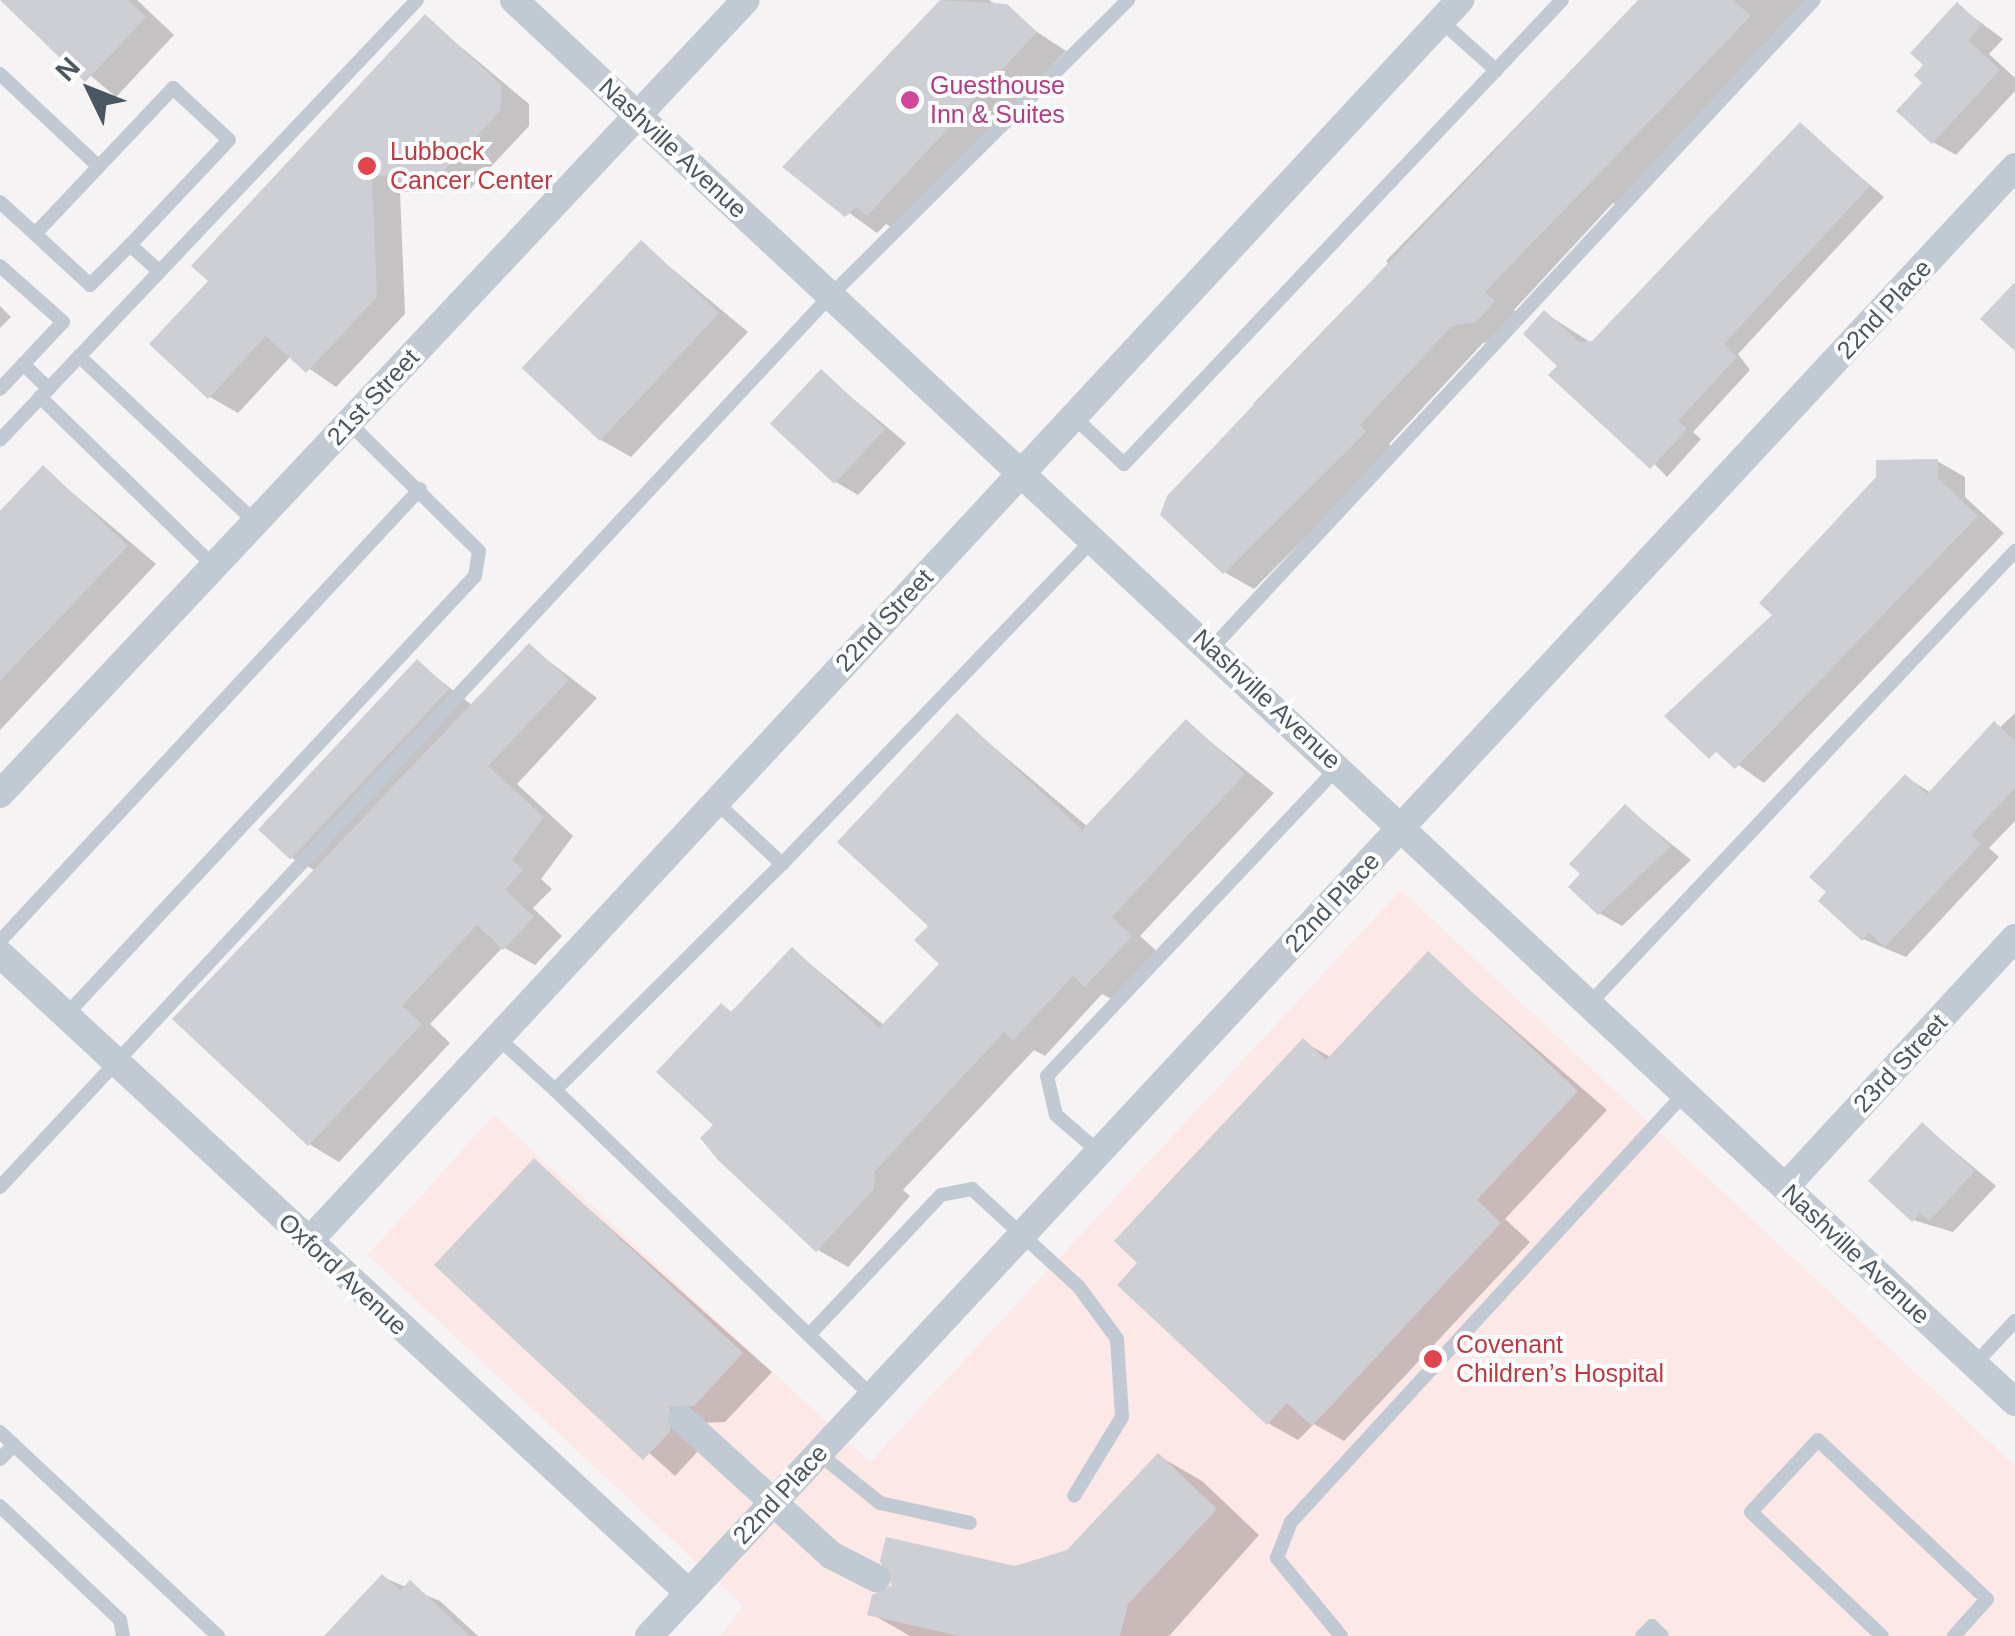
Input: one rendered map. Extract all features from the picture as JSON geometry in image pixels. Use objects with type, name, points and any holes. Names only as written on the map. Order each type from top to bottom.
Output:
[{"type":"street","name":"Nashville Avenue","points":[[514,0],[1403,825],[1592,1002],[1683,1095],[2015,1402]]},
{"type":"street","name":"21st Street","points":[[0,794],[746,0]]},
{"type":"street","name":"22nd Street","points":[[310,1241],[1450,10]]},
{"type":"street","name":"22nd Place","points":[[648,1636],[2015,167]]},
{"type":"street","name":"23rd Street","points":[[1784,1187],[2015,938]]},
{"type":"street","name":"Oxford Avenue","points":[[0,954],[66,1015],[113,1068],[310,1241],[689,1592]]},
{"type":"street","points":[[682,1419],[830,1555],[876,1578]]},
{"type":"lane","points":[[0,440],[418,0]]},
{"type":"lane","points":[[0,1188],[831,295],[1128,0]]},
{"type":"lane","points":[[1074,416],[1124,464],[1562,0]]},
{"type":"lane","points":[[1212,648],[1814,0]]},
{"type":"lane","points":[[1450,10],[1496,70]]},
{"type":"lane","points":[[0,74],[98,166]]},
{"type":"lane","points":[[0,202],[90,285],[230,140],[173,88],[36,234]]},
{"type":"lane","points":[[130,245],[159,272]]},
{"type":"lane","points":[[0,266],[63,322],[0,388]]},
{"type":"lane","points":[[79,356],[256,522]]},
{"type":"lane","points":[[23,364],[44,393],[214,566]]},
{"type":"lane","points":[[66,1015],[474,576],[479,551],[349,423]]},
{"type":"lane","points":[[0,941],[420,489]]},
{"type":"lane","points":[[555,1090],[782,864],[1094,539]]},
{"type":"lane","points":[[1592,1002],[2015,551]]},
{"type":"lane","points":[[1099,1152],[1056,1115],[1047,1076],[1339,766]]},
{"type":"lane","points":[[716,802],[782,864]]},
{"type":"lane","points":[[498,1038],[872,1396]]},
{"type":"lane","points":[[1341,1636],[1277,1558],[1291,1522],[1683,1095]]},
{"type":"lane","points":[[809,1335],[941,1195],[972,1189],[1079,1287],[1117,1340],[1122,1417],[1074,1496]]},
{"type":"lane","points":[[1974,1365],[2015,1321]]},
{"type":"lane","points":[[0,1432],[218,1636]]},
{"type":"lane","points":[[1882,1636],[1751,1512],[1818,1440],[1987,1598],[1954,1636]]},
{"type":"lane","points":[[0,1459],[14,1445]]},
{"type":"lane","points":[[818,1453],[880,1503],[970,1524]]},
{"type":"lane","points":[[0,1506],[120,1620],[122,1636]]},
{"type":"lane","points":[[1642,1636],[1652,1626],[1662,1636]]},
{"type":"shaded area","name":"Covenant Children’s Hospital","points":[[1401,890],[2015,1466],[2015,1636],[721,1636],[743,1606],[368,1255],[494,1115],[870,1462]]},
{"type":"building","points":[[0,0],[128,0],[146,17],[85,82]]},
{"type":"building","name":"Guesthouse Inn & Suites","points":[[940,0],[1007,4],[1037,32],[867,216],[856,207],[845,217],[782,167]]},
{"type":"building","points":[[1638,0],[1733,0],[1751,16],[1485,292],[1495,301],[1476,322],[1452,326],[1360,425],[1366,431],[1223,574],[1160,515],[1167,496]]},
{"type":"building","points":[[1957,2],[1982,25],[1968,40],[2000,70],[1932,144],[1896,111],[1922,83],[1914,75],[1923,65],[1910,53]]},
{"type":"building","points":[[425,14],[501,85],[501,110],[441,174],[372,176],[377,297],[306,373],[266,336],[208,399],[149,344],[208,281],[191,266]]},
{"type":"building","points":[[1800,122],[1870,186],[1724,344],[1737,357],[1678,421],[1687,429],[1650,469],[1548,375],[1557,366],[1523,334],[1544,310],[1579,342],[1592,341]]},
{"type":"building","points":[[641,240],[719,313],[600,441],[522,368]]},
{"type":"building","points":[[2015,282],[2015,351],[1980,319]]},
{"type":"building","points":[[821,369],[885,429],[834,484],[770,424]]},
{"type":"building","points":[[1938,459],[1938,478],[1978,516],[1735,769],[1716,752],[1709,759],[1664,716],[1772,615],[1759,603],[1876,477],[1876,460]]},
{"type":"building","points":[[43,465],[128,546],[0,681],[0,511]]},
{"type":"building","points":[[529,643],[569,680],[488,766],[544,817],[512,860],[523,870],[505,890],[534,917],[503,950],[477,925],[402,1006],[422,1024],[308,1146],[172,1019]]},
{"type":"building","points":[[417,659],[449,689],[290,859],[258,829]]},
{"type":"building","points":[[957,713],[1082,830],[1186,719],[1245,774],[1112,917],[1132,936],[1085,987],[1073,976],[1013,1040],[1004,1032],[875,1171],[874,1189],[816,1252],[718,1160],[700,1138],[713,1125],[656,1072],[721,1003],[731,1012],[792,947],[879,1028],[939,964],[914,940],[928,926],[837,842]]},
{"type":"building","points":[[1994,721],[2015,741],[2015,788],[1971,835],[1981,844],[1885,947],[1869,933],[1862,941],[1818,901],[1826,892],[1809,877],[1905,774],[1927,794]]},
{"type":"building","points":[[1625,804],[1671,846],[1598,915],[1568,887],[1580,874],[1569,864]]},
{"type":"building","points":[[1428,951],[1578,1091],[1477,1200],[1501,1223],[1312,1426],[1287,1403],[1267,1425],[1117,1285],[1137,1263],[1114,1241],[1303,1038],[1326,1060]]},
{"type":"building","points":[[1922,1122],[1975,1171],[1929,1221],[1920,1213],[1912,1222],[1868,1181]]},
{"type":"building","points":[[534,1158],[743,1353],[694,1406],[670,1407],[670,1432],[643,1460],[434,1265]]},
{"type":"building","points":[[1158,1453],[1217,1509],[1128,1604],[1120,1636],[959,1636],[867,1615],[872,1595],[892,1585],[880,1561],[886,1537],[1015,1566],[1067,1550]]},
{"type":"building","points":[[382,1574],[400,1591],[410,1580],[470,1636],[324,1636]]},
{"type":"place","name":"Guesthouse Inn & Suites","points":[[910,100]]},
{"type":"place","name":"Lubbock Cancer Center","points":[[367,166]]},
{"type":"place","name":"Covenant Children’s Hospital","points":[[1433,1359]]}]
